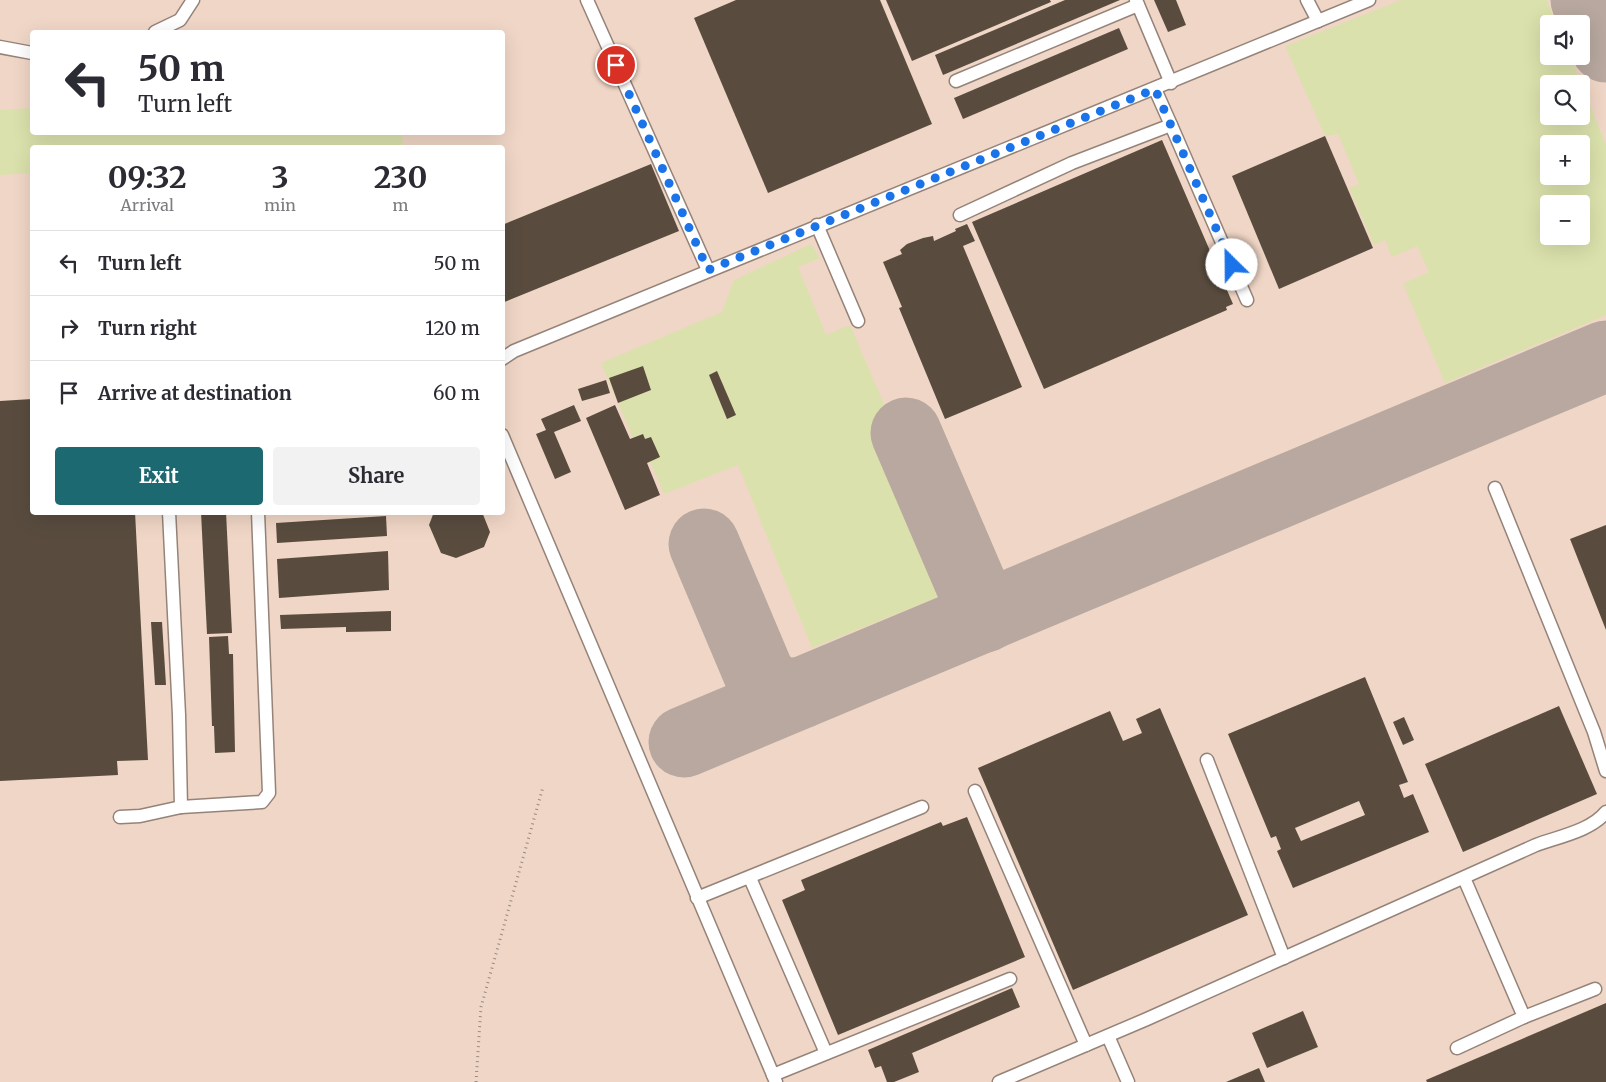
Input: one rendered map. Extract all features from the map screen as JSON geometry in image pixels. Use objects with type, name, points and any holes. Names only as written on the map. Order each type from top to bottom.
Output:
[{"type":"lane","points":[[159,30],[180,20],[194,0]]},
{"type":"lane","points":[[587,0],[708,270]]},
{"type":"lane","points":[[1307,0],[1318,21]]},
{"type":"lane","points":[[505,357],[514,351],[816,225],[925,184],[1369,0]]},
{"type":"lane","points":[[956,81],[1137,3],[1171,83]]},
{"type":"lane","points":[[0,47],[30,53]]},
{"type":"lane","points":[[1155,89],[1247,300]]},
{"type":"lane","points":[[960,215],[1072,163],[1171,126]]},
{"type":"lane","points":[[816,225],[858,322]]},
{"type":"lane","points":[[505,442],[774,1078],[826,1054],[1010,980]]},
{"type":"lane","points":[[1495,488],[1594,732],[1606,772]]},
{"type":"lane","points":[[169,515],[179,716],[181,807]]},
{"type":"lane","points":[[120,817],[140,816],[181,807],[262,802],[269,793],[258,515]]},
{"type":"lane","points":[[1207,760],[1284,958]]},
{"type":"lane","points":[[975,791],[1086,1045]]},
{"type":"lane","points":[[697,898],[922,808]]},
{"type":"lane","points":[[999,1082],[1108,1036],[1536,845],[1598,821],[1606,812]]},
{"type":"lane","points":[[750,878],[826,1054]]},
{"type":"lane","points":[[1464,878],[1524,1016]]},
{"type":"lane","points":[[1457,1048],[1524,1016],[1594,989]]},
{"type":"lane","points":[[1108,1036],[1128,1082]]},
{"type":"path","points":[[476,1082],[481,1007],[543,787]]},
{"type":"shaded area","points":[[0,0],[1606,0],[1606,1082],[0,1082]]},
{"type":"green space","points":[[1401,0],[1547,0],[1553,15],[1540,15],[1540,65],[1574,65],[1577,75],[1540,75],[1540,125],[1590,125],[1590,106],[1606,144],[1606,315],[1445,383],[1403,284],[1429,272],[1417,246],[1392,257],[1385,240],[1374,245],[1349,188],[1359,184],[1338,134],[1325,136],[1285,46]]},
{"type":"green space","points":[[30,108],[30,135],[402,135],[403,145],[30,145],[30,173],[0,175],[0,110]]},
{"type":"green space","points":[[811,244],[820,258],[798,267],[826,335],[850,325],[963,587],[812,648],[738,465],[664,494],[650,461],[644,464],[601,363],[722,312],[734,280]]},
{"type":"building","points":[[736,0],[880,0],[932,124],[768,193],[694,18]]},
{"type":"building","points":[[886,0],[1050,0],[1051,2],[912,61]]},
{"type":"building","points":[[1065,0],[1120,0],[943,75],[935,55]]},
{"type":"building","points":[[1154,0],[1176,0],[1186,25],[1168,32]]},
{"type":"building","points":[[1119,28],[1128,49],[963,119],[954,98]]},
{"type":"building","points":[[1325,136],[1373,248],[1279,289],[1232,176]]},
{"type":"building","points":[[1162,140],[1233,304],[1226,307],[1227,310],[1044,389],[972,222]]},
{"type":"building","points":[[651,164],[679,231],[505,302],[505,224]]},
{"type":"building","points":[[967,224],[975,241],[963,246],[1022,387],[945,419],[899,308],[902,307],[883,262],[902,254],[900,250],[907,244],[933,236],[934,241]]},
{"type":"building","points":[[643,366],[651,390],[618,403],[609,378]]},
{"type":"building","points":[[717,371],[736,415],[727,419],[709,375]]},
{"type":"building","points":[[606,380],[610,393],[582,401],[578,389]]},
{"type":"building","points":[[30,399],[30,515],[135,515],[148,760],[117,761],[118,775],[0,781],[0,401]]},
{"type":"building","points":[[574,405],[581,421],[554,432],[571,472],[555,479],[536,434],[546,430],[541,419]]},
{"type":"building","points":[[615,405],[630,439],[643,434],[645,439],[651,437],[660,457],[647,463],[660,495],[625,510],[586,418]]},
{"type":"building","points":[[201,515],[226,515],[232,633],[207,634]]},
{"type":"building","points":[[433,515],[483,515],[490,532],[484,547],[456,558],[441,553],[429,525]]},
{"type":"building","points":[[386,516],[387,536],[277,543],[276,523]]},
{"type":"building","points":[[1606,525],[1606,630],[1570,539]]},
{"type":"building","points":[[388,551],[389,590],[279,598],[277,559]]},
{"type":"building","points":[[391,611],[391,631],[346,632],[346,627],[281,629],[280,615]]},
{"type":"building","points":[[151,622],[162,622],[166,685],[155,685]]},
{"type":"building","points":[[228,636],[229,654],[233,654],[235,752],[215,753],[214,726],[212,726],[209,637]]},
{"type":"building","points":[[1365,677],[1408,782],[1399,785],[1404,798],[1413,794],[1429,832],[1293,888],[1277,851],[1281,849],[1276,836],[1271,838],[1228,734]],"holes":[[[1359,801],[1365,815],[1301,841],[1295,828]]]},
{"type":"building","points":[[1559,706],[1597,794],[1463,852],[1425,764]]},
{"type":"building","points":[[1160,708],[1248,915],[1073,990],[978,768],[1110,711],[1123,741],[1142,733],[1136,719]]},
{"type":"building","points":[[1404,717],[1414,740],[1403,745],[1393,722]]},
{"type":"building","points":[[967,817],[1025,957],[838,1035],[782,900],[805,890],[801,880],[941,822],[943,826]]},
{"type":"building","points":[[1012,988],[1020,1007],[912,1053],[919,1072],[894,1082],[887,1082],[881,1066],[875,1068],[868,1050]]},
{"type":"building","points":[[1606,1003],[1606,1082],[1427,1082],[1426,1080]]},
{"type":"building","points":[[1303,1011],[1318,1047],[1267,1068],[1252,1033]]},
{"type":"building","points":[[1259,1068],[1265,1082],[1226,1082]]},
{"type":"taxiway","points":[[1586,0],[1606,47]]},
{"type":"taxiway","points":[[684,742],[1606,356]]},
{"type":"taxiway","points":[[906,433],[985,617]]},
{"type":"taxiway","points":[[704,544],[761,679],[780,693],[801,693]]},
{"type":"route","points":[[616,65],[708,270],[816,225],[925,184],[1155,89],[1232,265]]}]
